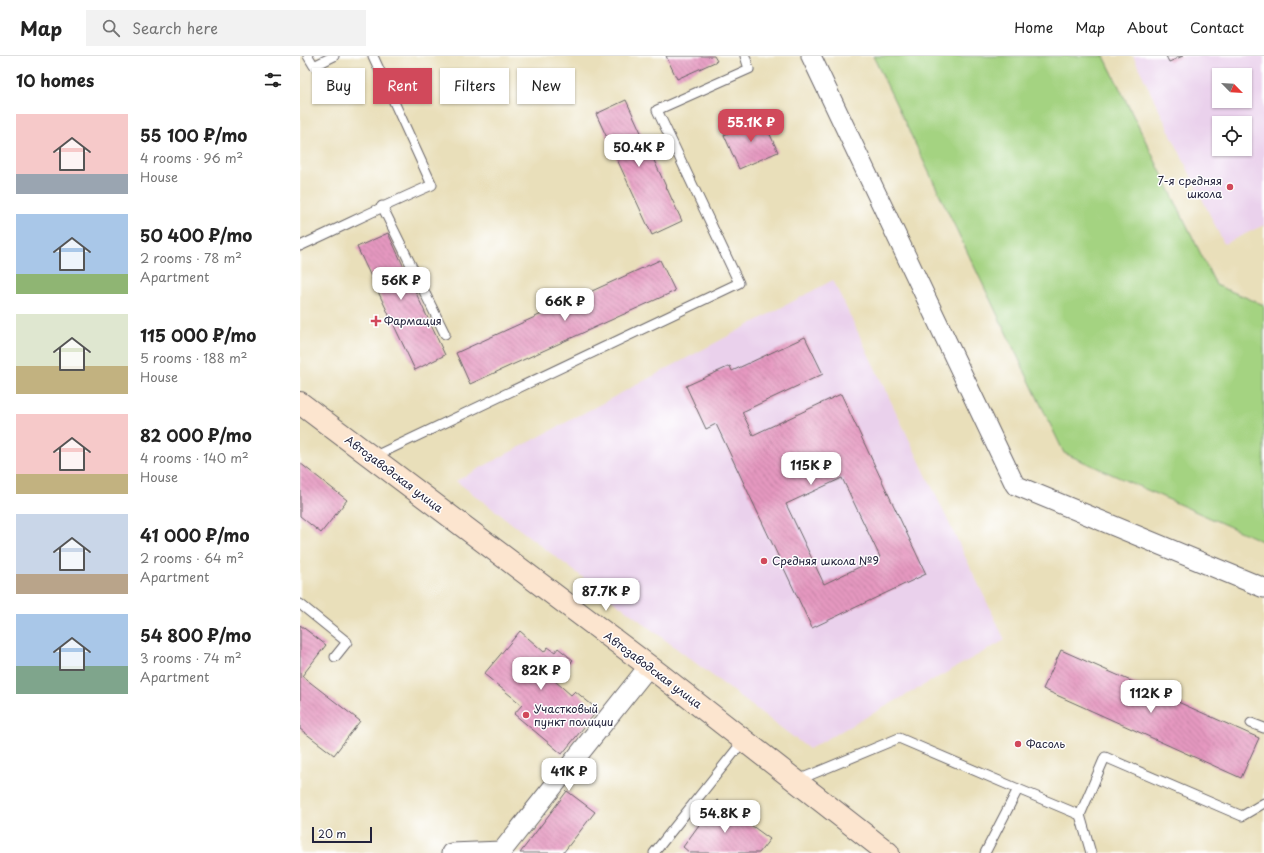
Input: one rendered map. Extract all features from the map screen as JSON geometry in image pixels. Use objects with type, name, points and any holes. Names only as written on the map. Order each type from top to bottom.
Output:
[{"type":"street","points":[[811,56],[1015,485],[1264,588]]},
{"type":"street","name":"Автозаводская улица","points":[[300,403],[649,666],[888,853]]},
{"type":"street","points":[[451,853],[502,851],[649,666]]},
{"type":"lane","points":[[308,56],[314,66],[334,56]]},
{"type":"lane","points":[[300,246],[350,223],[382,206],[432,185],[373,56]]},
{"type":"lane","points":[[372,458],[739,283],[657,110],[749,69],[745,56]]},
{"type":"lane","points":[[382,206],[445,334]]},
{"type":"lane","points":[[300,604],[347,642],[334,657]]},
{"type":"lane","points":[[1251,723],[1264,728]]},
{"type":"lane","points":[[796,781],[898,738],[1080,815]]},
{"type":"lane","points":[[654,853],[744,740]]},
{"type":"lane","points":[[1091,853],[1080,815],[1105,757],[1242,816],[1264,803]]},
{"type":"lane","points":[[985,853],[1018,790]]},
{"type":"shaded area","name":"7-я средняя школа","points":[[1133,56],[1264,56],[1264,225],[1224,244]]},
{"type":"shaded area","name":"Средняя школа №9","points":[[833,280],[1005,640],[809,749],[456,481]]},
{"type":"green space","points":[[873,56],[1104,56],[1216,285],[1264,305],[1264,542],[1064,453]]},
{"type":"building","points":[[666,56],[714,56],[717,61],[677,79]]},
{"type":"building","points":[[1166,56],[1183,56],[1169,62]]},
{"type":"building","points":[[626,100],[682,221],[652,235],[596,114]]},
{"type":"building","points":[[762,117],[778,152],[739,169],[724,135]]},
{"type":"building","points":[[388,233],[445,355],[415,370],[357,247]]},
{"type":"building","points":[[660,260],[675,291],[470,384],[456,353]]},
{"type":"building","points":[[805,337],[823,374],[742,412],[753,435],[841,394],[926,574],[812,628],[716,424],[706,429],[686,386],[730,366],[732,371]],"holes":[[[842,478],[880,557],[824,584],[786,504]]]},
{"type":"building","points":[[300,463],[347,500],[321,533],[300,516]]},
{"type":"building","points":[[300,625],[326,645],[302,676],[360,721],[334,755],[300,729]]},
{"type":"building","points":[[520,631],[544,652],[548,647],[555,652],[558,648],[573,660],[555,681],[571,695],[575,691],[598,710],[562,754],[514,714],[522,705],[484,674]]},
{"type":"building","points":[[1061,650],[1259,738],[1241,778],[1043,689]]},
{"type":"building","points":[[567,791],[595,812],[563,853],[520,853]]},
{"type":"building","points":[[717,800],[770,839],[759,853],[690,853],[683,847]]},
{"type":"place","name":"7-я средняя школа","points":[[1230,187]]},
{"type":"place","name":"Фармация","points":[[376,321]]},
{"type":"place","name":"Средняя школа №9","points":[[764,561]]},
{"type":"place","name":"Участковый пункт полиции","points":[[526,715]]},
{"type":"place","name":"Фасоль","points":[[1018,744]]}]
